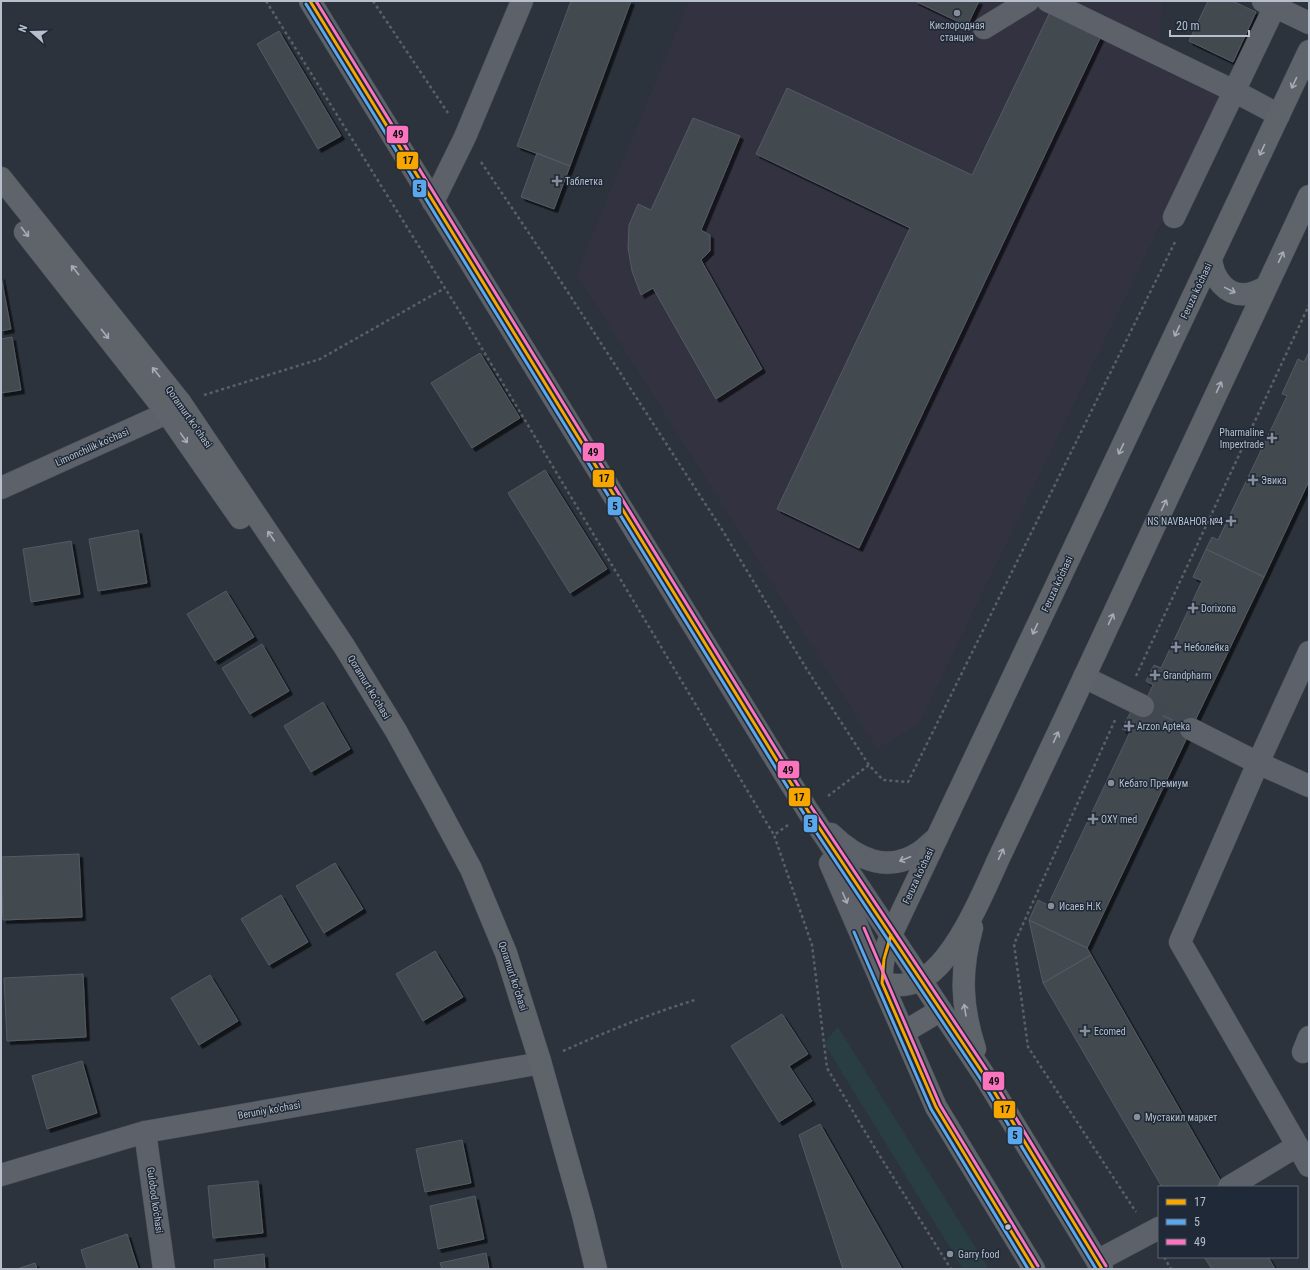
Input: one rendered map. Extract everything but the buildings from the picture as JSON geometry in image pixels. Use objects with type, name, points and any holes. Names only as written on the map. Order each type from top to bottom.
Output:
[{"type":"main road","name":"Feruza ko'chasi","points":[[882,983],[883,958],[891,935],[1309,51]]},
{"type":"main road","name":"Qoramurt koʻchasi","points":[[1,178],[173,408],[344,646],[396,731],[431,793],[471,869],[506,953],[535,1063],[585,1269]]},
{"type":"main road","points":[[882,983],[901,985],[911,984],[921,980],[936,969],[952,948],[984,890],[1309,196]]},
{"type":"main road","name":"Qoramurt koʻchasi","points":[[1,201],[173,408]]},
{"type":"main road","points":[[1211,259],[1212,270],[1216,278],[1222,286],[1230,291],[1247,294],[1266,287]]},
{"type":"main road","points":[[984,890],[970,935],[965,957],[963,981],[964,1004],[968,1027],[984,1075]]},
{"type":"main road","points":[[891,935],[984,1075],[1099,1265]]},
{"type":"main road","points":[[882,983],[936,1107],[1034,1269]]},
{"type":"main road","points":[[904,1032],[941,1010]]},
{"type":"main road","name":"Qoramurt koʻchasi","points":[[535,1063],[583,1215],[596,1269]]},
{"type":"street","points":[[310,1],[808,811],[891,935]]},
{"type":"street","points":[[433,202],[465,137],[522,1]]},
{"type":"street","points":[[984,28],[1028,1]]},
{"type":"street","points":[[1048,1],[1234,91],[1279,115]]},
{"type":"street","points":[[1174,217],[1234,91],[1269,4],[1309,23]]},
{"type":"street","name":"Limonchilik ko'chasi","points":[[1,488],[173,408]]},
{"type":"street","points":[[1309,652],[1258,763],[1180,942],[1309,1166]]},
{"type":"street","points":[[1084,677],[1134,702]]},
{"type":"street","points":[[1191,729],[1258,763],[1309,786]]},
{"type":"street","points":[[808,811],[841,843],[856,854],[871,861],[889,864],[903,860],[920,852],[937,838]]},
{"type":"street","points":[[808,811],[882,983]]},
{"type":"street","name":"Beruniy ko'chasi","points":[[1,1175],[145,1132],[535,1063]]},
{"type":"street","name":"Gulobod ko'chasi","points":[[145,1132],[164,1269]]},
{"type":"street","points":[[1231,1186],[1297,1146]]},
{"type":"street","points":[[1099,1265],[1155,1231]]},
{"type":"path","points":[[266,1],[445,288],[774,835],[812,945],[827,1068],[873,1145],[951,1269]]},
{"type":"path","points":[[545,257],[721,528],[806,668],[869,765],[883,780],[908,782],[1176,240]]},
{"type":"path","points":[[173,408],[320,359],[445,288]]},
{"type":"path","points":[[1155,1231],[1028,1047],[1014,944],[1035,896],[1134,702],[1309,305]]},
{"type":"path","points":[[774,835],[869,765]]},
{"type":"path","points":[[535,1063],[658,1011],[695,1000]]},
{"type":"path","points":[[1165,1258],[1172,1269]]},
{"type":"shaded area","points":[[689,1],[1162,1],[1158,67],[1222,98],[919,724],[877,749],[577,275],[585,252]]},
{"type":"green space","points":[[838,1027],[989,1269],[963,1269],[824,1043]]},
{"type":"tunnel","points":[[1143,706],[1191,729]]},
{"type":"transit line","name":"17","points":[[310,1],[808,811],[984,1075],[1102,1269]]},
{"type":"transit line","name":"49","points":[[316,1],[812,808],[988,1072],[1106,1266]]},
{"type":"transit line","name":"5","points":[[306,4],[804,814],[980,1078],[1096,1269]]},
{"type":"transit line","name":"49","points":[[864,928],[940,1105],[1038,1266]]},
{"type":"transit line","name":"5","points":[[854,932],[931,1109],[1028,1269]]},
{"type":"transit line","name":"17","points":[[891,935],[884,959],[882,983],[936,1107],[1034,1269]]},
{"type":"place","name":"Кислородная станция","points":[[957,13]]},
{"type":"place","name":"Таблетка","points":[[557,181]]},
{"type":"place","name":"Pharmaline Impextrade","points":[[1272,438]]},
{"type":"place","name":"Эвика","points":[[1253,480]]},
{"type":"place","name":"NS NAVBAHOR №4","points":[[1231,521]]},
{"type":"place","name":"Dorixona","points":[[1193,608]]},
{"type":"place","name":"Неболейка","points":[[1176,647]]},
{"type":"place","name":"Grandpharm","points":[[1155,675]]},
{"type":"place","name":"Arzon Apteka","points":[[1129,726]]},
{"type":"place","name":"Кебато Премиум","points":[[1111,783]]},
{"type":"place","name":"OXY med","points":[[1093,819]]},
{"type":"place","name":"Исаев Н.К","points":[[1051,906]]},
{"type":"place","name":"Ecomed","points":[[1085,1031]]},
{"type":"place","name":"Мустакил маркет","points":[[1137,1117]]},
{"type":"place","name":"Garry food","points":[[950,1254]]}]
